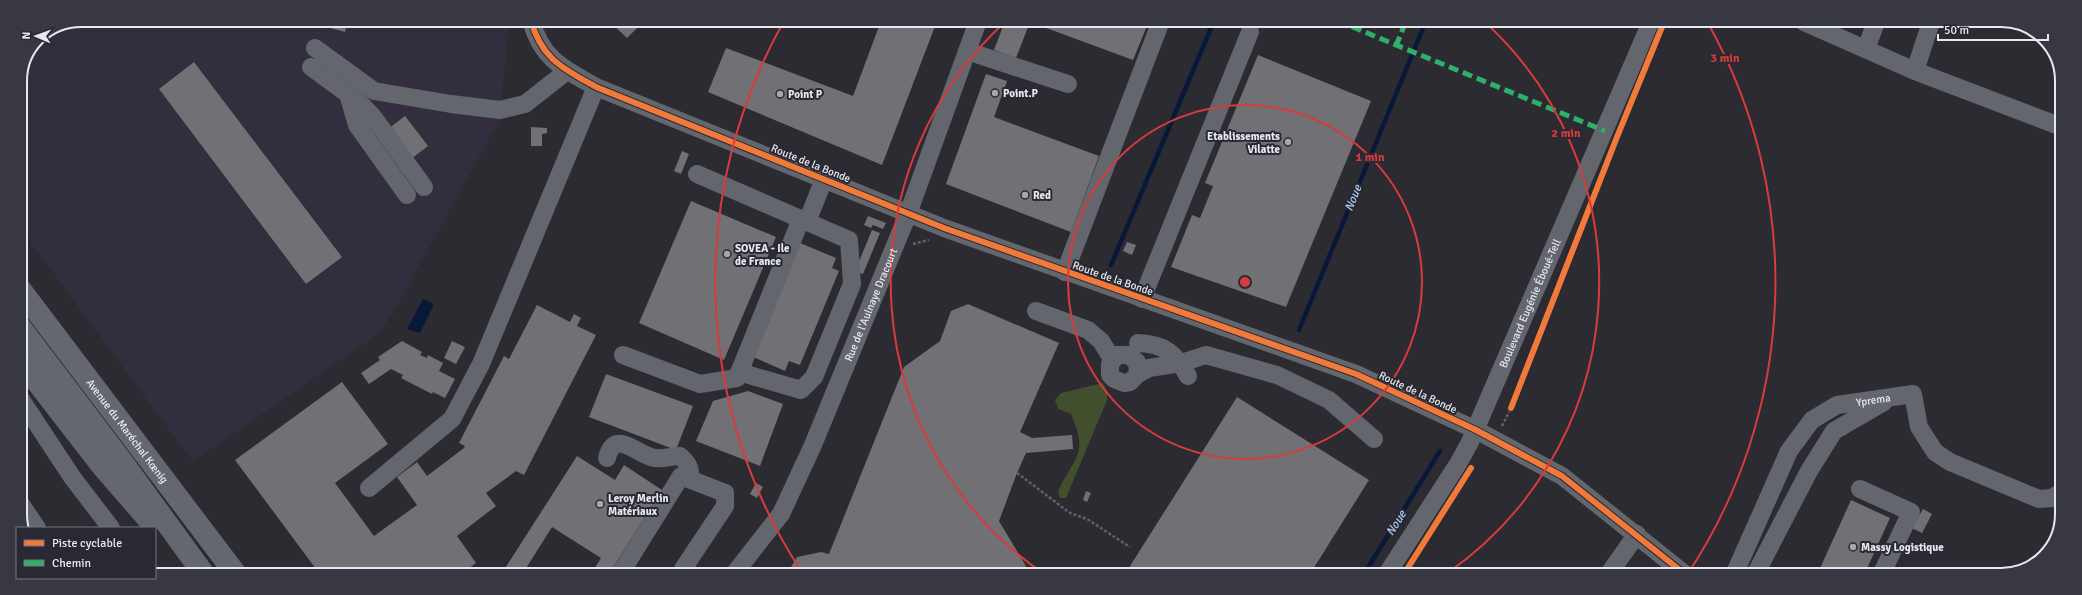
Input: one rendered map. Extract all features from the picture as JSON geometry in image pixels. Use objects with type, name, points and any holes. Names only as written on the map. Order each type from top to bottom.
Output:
[{"type":"main road","name":"Avenue du Maréchal Kœnig","points":[[27,298],[231,568]]},
{"type":"main road","name":"Avenue du Maréchal Kœnig","points":[[27,336],[124,463],[198,566]]},
{"type":"main road","points":[[27,369],[102,466],[155,527]]},
{"type":"main road","points":[[156,528],[165,538],[198,566]]},
{"type":"street","name":"Route de la Bonde","points":[[534,27],[540,45],[553,62],[596,87],[908,214],[1065,272],[1356,374],[1476,430],[1562,476],[1637,534],[1678,568]]},
{"type":"street","name":"Rue de l'Aulnaye Dracourt","points":[[739,568],[781,514],[813,445],[908,214],[976,27]]},
{"type":"street","points":[[1065,272],[1159,27]]},
{"type":"street","name":"Boulevard Eugénie Éboué-Tell","points":[[1391,568],[1458,464],[1476,430],[1649,27]]},
{"type":"street","points":[[1815,27],[1916,71],[2055,124]]},
{"type":"street","points":[[1866,49],[1874,27]]},
{"type":"street","points":[[1916,71],[1929,27]]},
{"type":"street","points":[[1142,299],[1250,32]]},
{"type":"street","points":[[315,48],[384,99],[451,104],[500,110],[525,104],[567,71]]},
{"type":"street","points":[[967,51],[1068,84]]},
{"type":"street","points":[[311,66],[360,103],[381,128],[424,187]]},
{"type":"street","points":[[369,488],[452,419],[482,364],[596,87]]},
{"type":"street","points":[[348,94],[357,125],[407,196]]},
{"type":"street","points":[[381,128],[384,99]]},
{"type":"street","points":[[697,174],[849,240],[852,284],[814,377],[801,390],[739,372]]},
{"type":"street","points":[[623,355],[700,384],[737,378],[804,220],[824,179]]},
{"type":"street","points":[[1036,311],[1088,330],[1101,341],[1112,359],[1117,355],[1129,355],[1137,362],[1138,374],[1149,368],[1184,370],[1206,355],[1277,375],[1329,400],[1374,439]]},
{"type":"street","points":[[1138,343],[1151,344],[1169,350],[1184,370]]},
{"type":"street","name":"Yprema","points":[[1737,568],[1789,451],[1812,420],[1837,405],[1913,394],[1920,427],[1935,452],[1950,462],[2039,499],[2055,496]]},
{"type":"street","points":[[1760,568],[1809,471],[1834,431],[1892,398]]},
{"type":"street","points":[[27,409],[72,477],[110,527]]},
{"type":"street","points":[[606,458],[609,450],[618,444],[626,444],[647,456],[656,458],[680,456],[687,462],[690,471],[690,479]]},
{"type":"street","points":[[624,568],[681,476],[725,493],[725,506],[683,568]]},
{"type":"street","points":[[1860,489],[1911,512],[1884,568]]},
{"type":"street","points":[[27,513],[36,527]]},
{"type":"street","points":[[1613,568],[1637,534]]},
{"type":"path","points":[[1017,474],[1070,513],[1086,519],[1130,547]]},
{"type":"shaded area","points":[[81,27],[508,27],[500,119],[393,313],[378,334],[193,462],[27,237],[27,81],[28,71],[33,56],[56,56],[56,33],[71,28]]},
{"type":"green space","points":[[1103,383],[1107,391],[1107,400],[1066,498],[1060,498],[1058,493],[1060,487],[1076,459],[1079,437],[1071,414],[1058,409],[1055,400],[1061,393]]},
{"type":"water","points":[[423,299],[434,304],[420,333],[407,329]]},
{"type":"building","points":[[327,27],[346,27],[345,32]]},
{"type":"building","points":[[615,27],[638,27],[627,38]]},
{"type":"building","name":"Point P","points":[[879,27],[935,27],[882,165],[708,92],[726,48],[853,96]]},
{"type":"building","points":[[1003,27],[1028,27],[1016,58],[994,50]]},
{"type":"building","points":[[1044,27],[1147,27],[1133,60]]},
{"type":"building","name":"Etablissements Vilatte","points":[[1258,55],[1371,101],[1286,307],[1171,267],[1192,215],[1200,218],[1213,186],[1205,183]]},
{"type":"building","points":[[194,62],[342,257],[306,284],[159,89]]},
{"type":"building","points":[[986,74],[1007,81],[994,117],[1099,156],[1071,232],[946,184]]},
{"type":"building","points":[[405,116],[428,146],[411,159],[388,129]]},
{"type":"building","points":[[531,127],[547,128],[547,133],[542,134],[542,146],[531,146]]},
{"type":"building","points":[[682,151],[689,154],[681,174],[674,171]]},
{"type":"building","points":[[691,201],[776,237],[724,360],[639,323]]},
{"type":"building","points":[[868,216],[886,223],[883,229],[873,225],[871,228],[864,225]]},
{"type":"building","points":[[872,230],[880,233],[863,274],[855,271]]},
{"type":"building","points":[[1127,242],[1136,245],[1132,255],[1123,251]]},
{"type":"building","points":[[800,243],[836,258],[832,268],[839,271],[800,365],[789,361],[785,371],[749,355]]},
{"type":"building","points":[[968,304],[1059,343],[1020,432],[1032,438],[1072,435],[1073,449],[1026,453],[999,521],[1026,566],[1025,568],[791,568],[797,557],[821,552],[829,554],[904,367],[940,341],[951,311]]},
{"type":"building","points":[[537,305],[570,322],[574,314],[581,318],[577,326],[596,335],[524,475],[516,471],[486,493],[496,506],[457,536],[476,563],[469,568],[315,568],[235,460],[342,382],[388,444],[335,483],[374,536],[417,505],[397,477],[417,462],[427,476],[464,448],[465,446],[459,443],[504,356],[509,359]]},
{"type":"building","points":[[402,341],[422,352],[420,355],[427,358],[428,355],[443,363],[439,371],[455,379],[445,398],[433,392],[432,394],[401,378],[403,375],[391,369],[369,384],[361,373],[380,360],[378,357]]},
{"type":"building","points":[[452,341],[465,347],[456,364],[444,358]]},
{"type":"building","points":[[606,374],[693,406],[676,450],[589,417]]},
{"type":"building","points":[[748,391],[783,404],[760,466],[696,441],[713,401]]},
{"type":"building","points":[[1237,397],[1369,480],[1314,568],[1129,568]]},
{"type":"building","name":"Leroy Merlin Matériaux","points":[[577,456],[615,480],[624,465],[662,490],[613,568],[595,568],[601,558],[552,527],[526,568],[505,568]]},
{"type":"building","points":[[756,483],[763,487],[757,498],[750,494]]},
{"type":"building","points":[[1086,491],[1091,493],[1087,502],[1083,500]]},
{"type":"building","name":"Massy Logistique","points":[[1851,500],[1890,518],[1867,568],[1820,568]]},
{"type":"building","points":[[1923,509],[1932,514],[1922,533],[1912,528]]},
{"type":"waterway","name":"Noue","points":[[1111,265],[1211,27]]},
{"type":"waterway","name":"Noue","points":[[1299,330],[1424,27]]},
{"type":"waterway","name":"Noue","points":[[1368,568],[1440,451]]},
{"type":"marked path","points":[[1353,27],[1605,131]]},
{"type":"marked path","points":[[1396,46],[1404,27]]},
{"type":"cycle path","points":[[533,27],[541,44],[555,61],[596,87],[944,228],[1356,374],[1476,430],[1562,476],[1677,568]]},
{"type":"cycle path","points":[[1511,408],[1617,137],[1662,27]]},
{"type":"cycle path","points":[[1408,568],[1471,468]]},
{"type":"place","name":"Point.P","points":[[995,93]]},
{"type":"place","name":"Point P","points":[[780,94]]},
{"type":"place","name":"Etablissements Vilatte","points":[[1288,142]]},
{"type":"place","name":"Red","points":[[1025,195]]},
{"type":"place","name":"SOVEA - Ile de France","points":[[727,254]]},
{"type":"place","name":"Leroy Merlin Matériaux","points":[[600,504]]},
{"type":"place","name":"Massy Logistique","points":[[1853,547]]}]
